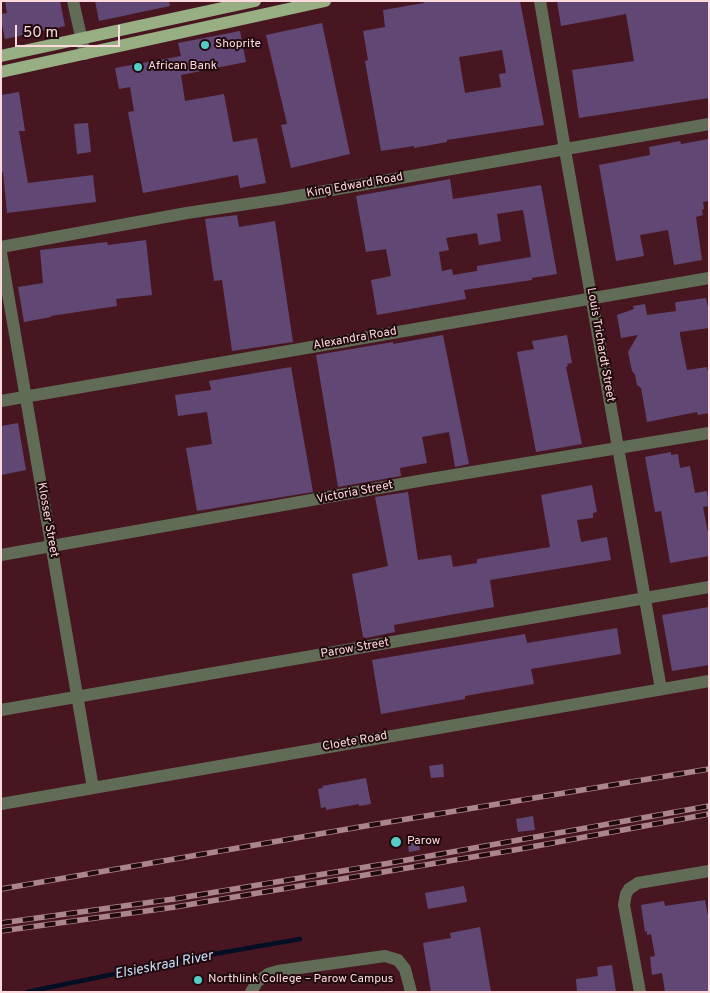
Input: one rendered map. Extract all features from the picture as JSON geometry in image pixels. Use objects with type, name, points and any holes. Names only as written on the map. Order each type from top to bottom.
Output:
[{"type":"main road","points":[[1,56],[255,1]]},
{"type":"main road","points":[[1,72],[325,1]]},
{"type":"street","points":[[73,1],[85,54]]},
{"type":"street","name":"Louis Trichardt Street","points":[[540,1],[661,689]]},
{"type":"street","name":"King Edward Road","points":[[1,247],[709,124]]},
{"type":"street","name":"Klosser Street","points":[[1,253],[94,788]]},
{"type":"street","name":"Alexandra Road","points":[[1,401],[709,278]]},
{"type":"street","name":"Victoria Street","points":[[1,555],[424,480],[709,433]]},
{"type":"street","name":"Parow Street","points":[[1,710],[709,587]]},
{"type":"street","name":"Cloete Road","points":[[1,804],[709,681]]},
{"type":"street","points":[[640,992],[624,905],[625,896],[629,889],[638,883],[709,871]]},
{"type":"street","points":[[251,992],[257,982],[268,974],[278,971],[385,956],[398,960],[405,969],[411,989]]},
{"type":"building","points":[[5,1],[60,1],[65,26],[5,39],[1,14],[7,13]]},
{"type":"building","points":[[95,1],[169,1],[170,6],[99,21]]},
{"type":"building","points":[[423,1],[520,1],[544,125],[447,140],[447,142],[414,148],[414,146],[381,151],[365,61],[368,60],[363,31],[385,27],[383,10],[424,3]],"holes":[[[502,50],[506,73],[499,74],[501,87],[465,93],[459,57]]]},
{"type":"building","points":[[557,1],[709,1],[709,98],[579,118],[572,70],[634,61],[626,14],[561,26]]},
{"type":"building","points":[[322,23],[350,154],[291,168],[281,125],[287,124],[266,35]]},
{"type":"building","points":[[240,31],[246,62],[181,75],[185,101],[224,94],[233,142],[257,138],[266,183],[240,188],[238,175],[143,193],[128,112],[134,111],[130,87],[119,89],[115,68],[181,56],[178,43]]},
{"type":"building","points":[[19,92],[25,131],[19,131],[28,183],[93,175],[96,202],[7,213],[3,172],[1,173],[1,95]]},
{"type":"building","points":[[88,123],[91,152],[77,154],[74,124]]},
{"type":"building","points":[[709,139],[709,201],[703,202],[703,215],[696,217],[702,260],[674,265],[668,230],[640,235],[644,256],[616,261],[599,165],[650,155],[649,147],[680,141],[681,144]]},
{"type":"building","points":[[450,179],[453,199],[541,185],[557,274],[532,278],[532,280],[464,290],[466,299],[377,315],[371,280],[391,276],[386,249],[366,252],[356,196]],"holes":[[[523,210],[531,257],[477,266],[477,271],[453,275],[452,269],[442,271],[439,252],[449,250],[446,238],[477,233],[479,245],[501,241],[497,214]]]},
{"type":"building","points":[[237,215],[239,227],[275,221],[293,342],[232,351],[222,280],[214,281],[205,219]]},
{"type":"building","points":[[146,240],[152,295],[116,299],[117,306],[24,322],[18,287],[43,283],[40,250],[107,242],[108,245]]},
{"type":"building","points":[[706,298],[709,311],[709,328],[680,332],[680,335],[687,370],[707,367],[709,378],[709,413],[698,415],[697,412],[647,422],[641,388],[637,385],[628,352],[638,335],[621,338],[617,315],[634,309],[633,306],[645,304],[647,315],[676,311],[675,303],[677,302]]},
{"type":"building","points":[[443,335],[469,464],[455,467],[449,432],[422,437],[427,463],[400,468],[401,476],[338,487],[316,355]]},
{"type":"building","points":[[567,335],[572,363],[567,364],[568,366],[566,367],[582,444],[536,452],[517,352],[534,349],[532,341]]},
{"type":"building","points":[[291,367],[313,492],[197,511],[186,448],[212,444],[207,412],[178,416],[175,395],[211,390],[209,381]]},
{"type":"building","points":[[18,423],[26,470],[1,475],[1,426]]},
{"type":"building","points":[[671,452],[671,455],[678,454],[680,468],[690,466],[695,493],[707,491],[709,506],[703,507],[709,538],[709,556],[670,563],[661,511],[655,512],[645,457]]},
{"type":"building","points":[[592,485],[597,512],[593,513],[593,518],[577,520],[581,542],[607,537],[611,560],[490,580],[494,607],[394,625],[395,632],[363,637],[352,574],[388,566],[375,497],[408,492],[418,560],[451,555],[453,567],[477,563],[477,559],[550,547],[541,495]]},
{"type":"building","points":[[709,607],[709,665],[672,671],[662,615]]},
{"type":"building","points":[[617,628],[621,654],[531,669],[534,684],[465,696],[465,699],[381,714],[372,660],[525,634],[527,643]]},
{"type":"building","points":[[443,764],[444,777],[431,778],[429,766]]},
{"type":"building","points":[[366,778],[371,804],[359,806],[359,804],[326,810],[326,807],[321,808],[318,789],[323,788],[322,786]]},
{"type":"building","points":[[533,816],[535,830],[518,832],[516,819]]},
{"type":"building","points":[[418,836],[420,850],[409,852],[407,838]]},
{"type":"building","points":[[464,886],[467,902],[428,909],[425,893]]},
{"type":"building","points":[[705,900],[709,921],[709,992],[665,992],[662,973],[652,975],[650,957],[655,956],[651,934],[647,935],[647,931],[645,932],[641,905],[664,901],[665,906]]},
{"type":"building","points":[[480,927],[491,992],[431,992],[423,943],[451,938],[450,933]]},
{"type":"building","points":[[612,965],[616,992],[577,992],[576,979],[598,976],[597,967]]},
{"type":"waterway","name":"Elsieskraal River","points":[[27,992],[197,957],[300,939]]},
{"type":"railway","points":[[1,889],[709,769]]},
{"type":"railway","points":[[1,923],[174,899],[390,863],[709,806]]},
{"type":"railway","points":[[1,931],[175,907],[520,849],[709,814]]},
{"type":"place","name":"Shoprite","points":[[205,45]]},
{"type":"place","name":"African Bank","points":[[138,67]]},
{"type":"place","name":"Parow","points":[[396,842]]},
{"type":"place","name":"Northlink College – Parow Campus","points":[[198,980]]}]
